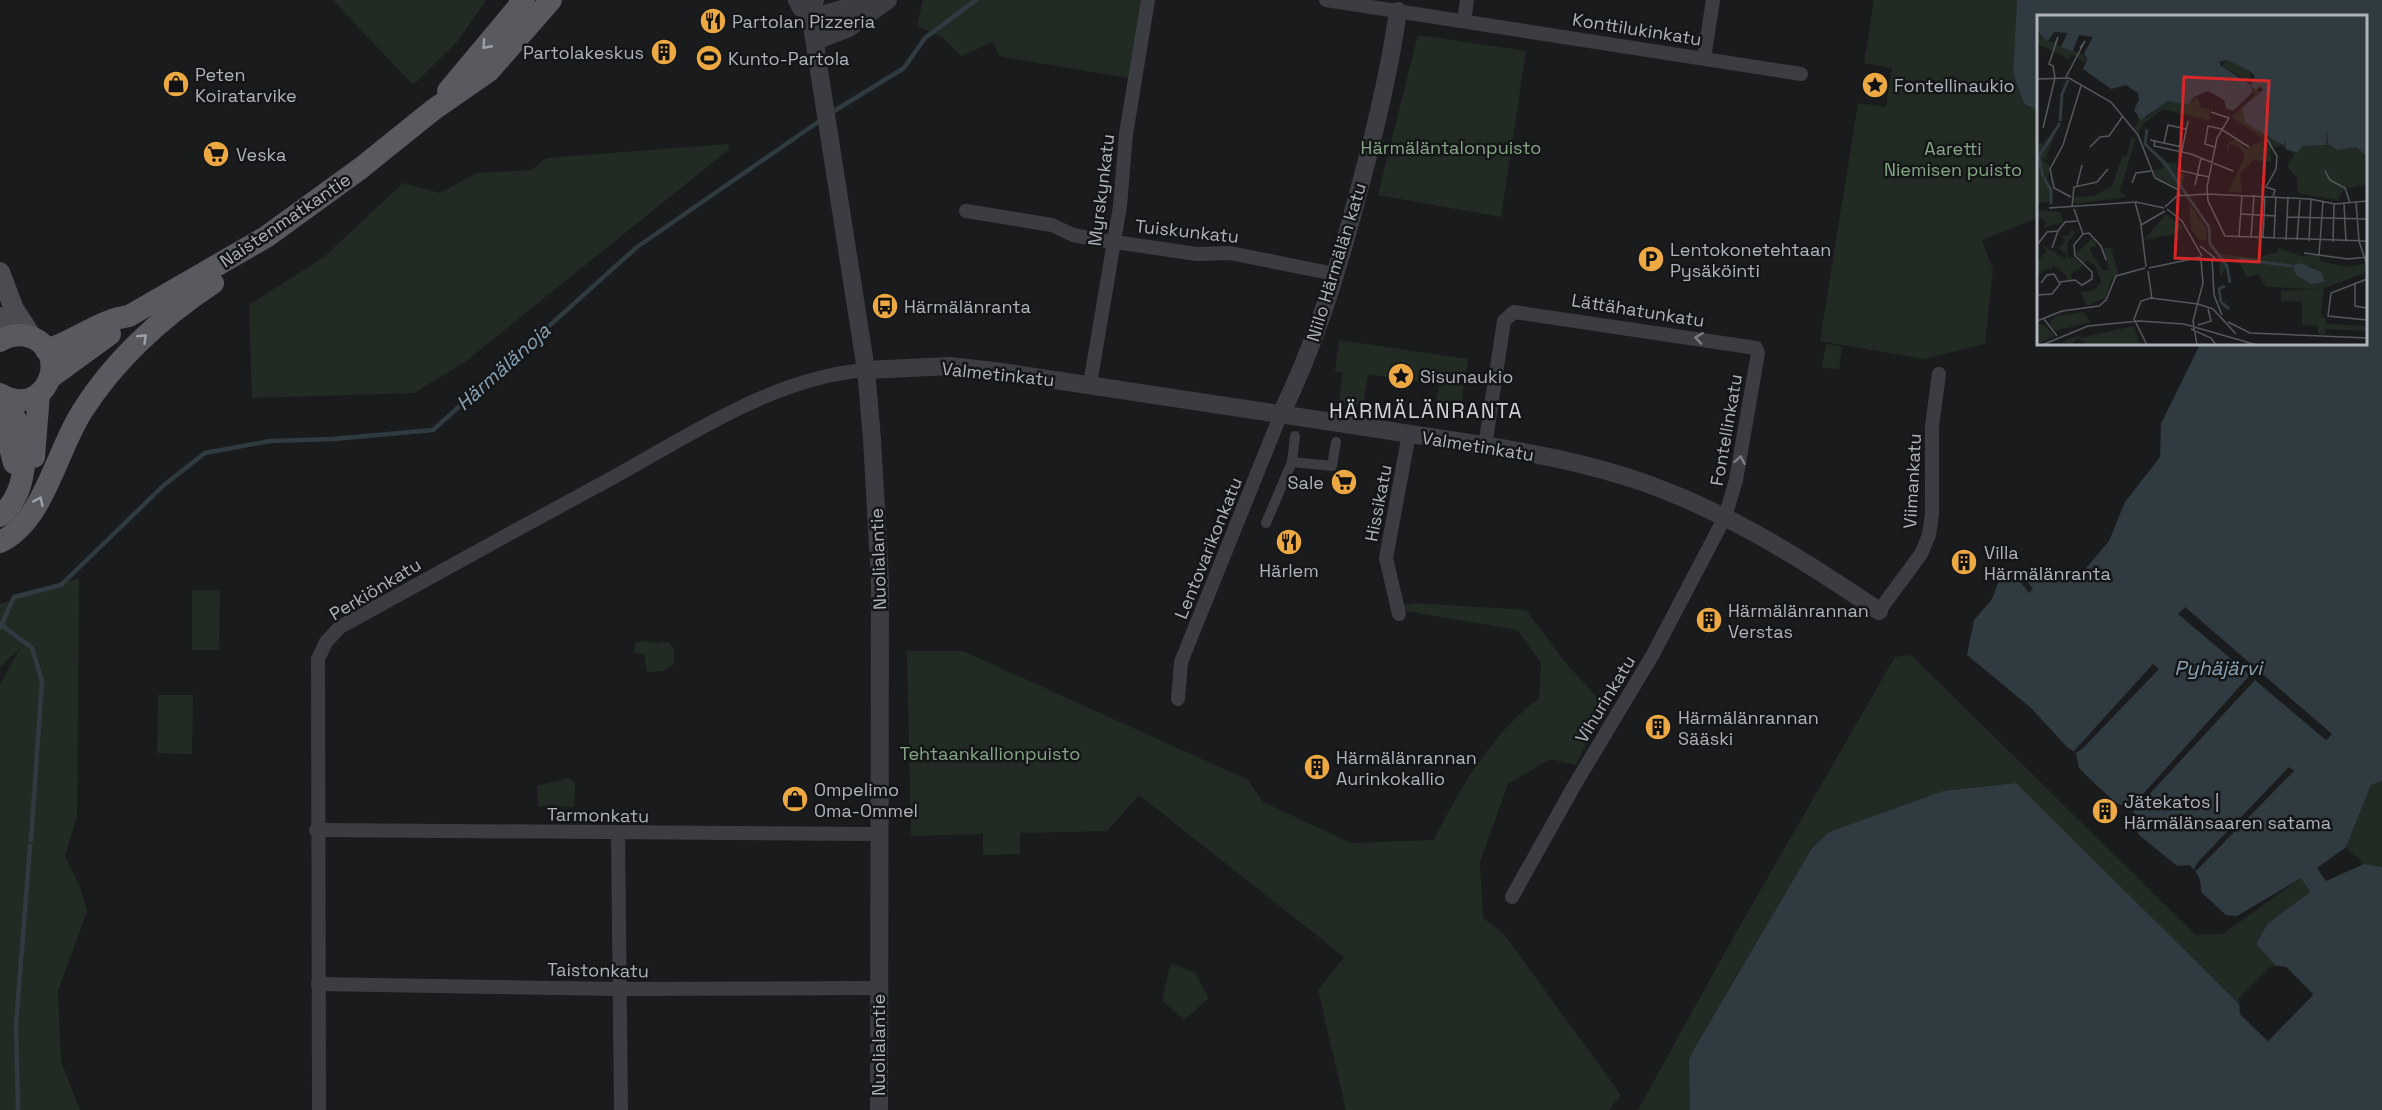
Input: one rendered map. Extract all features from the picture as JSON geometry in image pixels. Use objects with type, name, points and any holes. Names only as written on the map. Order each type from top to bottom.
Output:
[{"type":"main road","name":"Naistenmatkantie","points":[[433,110],[524,0]]},
{"type":"main road","name":"Naistenmatkantie","points":[[39,344],[69,341],[114,318],[129,316],[244,250],[361,168],[433,110],[489,71],[551,0]]},
{"type":"main road","points":[[0,542],[14,534],[30,518],[75,423],[116,366],[160,322],[231,269],[244,250]]},
{"type":"main road","points":[[0,272],[14,309],[39,344],[52,368],[45,385],[35,453],[12,504],[0,516]]},
{"type":"main road","name":"Naistenmatkantie","points":[[45,385],[121,327],[129,316]]},
{"type":"main road","points":[[1,332],[39,344]]},
{"type":"main road","points":[[1,395],[21,401],[45,385]]},
{"type":"main road","points":[[1,395],[17,422],[22,439],[24,466],[21,485]]},
{"type":"main road","points":[[0,426],[9,444],[21,485]]},
{"type":"street","name":"Myrskynkatu","points":[[1090,384],[1120,206],[1126,134],[1148,0]]},
{"type":"street","name":"Konttilukinkatu","points":[[1326,0],[1399,5],[1464,21],[1801,74]]},
{"type":"street","points":[[1464,21],[1467,0]]},
{"type":"street","points":[[1704,58],[1713,0]]},
{"type":"street","points":[[808,8],[853,6],[887,1]]},
{"type":"street","points":[[815,41],[849,28],[887,1]]},
{"type":"street","name":"Niilo Härmälän katu","points":[[1281,414],[1314,339],[1335,274],[1376,125],[1399,5]]},
{"type":"street","name":"Nuolialantie","points":[[808,8],[822,79],[866,370],[880,580],[879,1110]]},
{"type":"street","name":"Tuiskunkatu","points":[[966,211],[1052,225],[1073,235],[1197,254],[1230,253],[1335,274]]},
{"type":"street","name":"Lättähatunkatu","points":[[1485,446],[1504,321],[1514,312],[1543,314],[1756,348]]},
{"type":"street","name":"Fontellinkatu","points":[[1725,517],[1737,480],[1758,353],[1756,348]]},
{"type":"street","name":"Valmetinkatu","points":[[866,370],[950,366],[1090,384],[1574,462],[1626,477],[1725,517],[1789,552],[1879,611]]},
{"type":"street","name":"Perkiönkatu","points":[[319,1110],[316,830],[318,659],[326,642],[340,627],[704,427],[775,392],[838,372],[866,370]]},
{"type":"street","name":"Viimankatu","points":[[1879,611],[1921,554],[1929,535],[1932,514],[1932,426],[1938,374]]},
{"type":"street","name":"Lentovarikonkatu","points":[[1178,699],[1181,662],[1281,414]]},
{"type":"street","name":"Hissikatu","points":[[1399,614],[1386,558],[1409,434]]},
{"type":"street","points":[[1266,523],[1292,462],[1295,436]]},
{"type":"street","points":[[1292,462],[1332,466],[1336,442]]},
{"type":"street","name":"Vihurinkatu","points":[[1512,897],[1574,786],[1652,656],[1725,517]]},
{"type":"street","name":"Tarmonkatu","points":[[316,830],[878,834]]},
{"type":"street","points":[[618,833],[621,1110]]},
{"type":"street","name":"Taistonkatu","points":[[318,984],[619,989],[878,988]]},
{"type":"green space","points":[[333,0],[486,0],[457,42],[413,85]]},
{"type":"green space","points":[[923,0],[1142,0],[1129,78],[999,56],[993,42],[961,56],[943,38],[917,26]]},
{"type":"green space","name":"Aaretti Niemisen puisto","points":[[1874,0],[2017,0],[2013,73],[2024,104],[2037,110],[2037,218],[1982,240],[1993,270],[1985,344],[1924,359],[1820,341],[1858,103],[1886,107],[1892,68],[1864,63]]},
{"type":"green space","name":"Härmäläntalonpuisto","points":[[1418,35],[1526,51],[1501,217],[1378,195]]},
{"type":"green space","points":[[729,144],[728,150],[465,362],[414,393],[252,398],[249,305],[324,257],[403,183],[440,193],[476,173],[531,170],[546,158]]},
{"type":"green space","points":[[1339,340],[1468,359],[1459,418],[1434,414],[1439,385],[1368,374],[1363,405],[1339,402],[1343,373],[1335,371]]},
{"type":"green space","points":[[1826,344],[1842,347],[1839,370],[1822,367]]},
{"type":"green space","points":[[79,578],[77,816],[65,856],[80,887],[87,911],[58,991],[61,1061],[80,1110],[0,1110],[0,684],[21,647],[0,667],[0,604]]},
{"type":"green space","points":[[192,590],[220,591],[219,650],[192,650]]},
{"type":"green space","name":"Tehtaankallionpuisto","points":[[1415,603],[1526,610],[1564,661],[1604,705],[1576,765],[1550,759],[1508,784],[1480,862],[1483,918],[1503,933],[1621,1095],[1609,1110],[1346,1110],[1318,990],[1344,957],[1139,795],[1107,831],[1020,833],[1020,854],[983,855],[983,834],[911,836],[907,651],[963,651],[1248,780],[1263,802],[1351,843],[1434,840],[1454,801],[1478,763],[1506,728],[1539,698],[1541,663],[1517,630],[1388,608]]},
{"type":"green space","points":[[668,641],[674,649],[674,664],[664,671],[647,672],[644,654],[634,653],[635,642],[656,643]]},
{"type":"green space","points":[[1911,655],[2196,935],[2223,934],[2301,878],[2310,892],[2268,923],[2256,944],[2276,966],[2270,967],[2239,998],[2240,1005],[2016,783],[1943,791],[1829,832],[1812,848],[1694,1049],[1689,1060],[1690,1110],[1638,1110],[1734,936],[1895,657]]},
{"type":"green space","points":[[158,695],[193,695],[192,754],[157,753]]},
{"type":"green space","points":[[569,778],[575,783],[574,807],[538,806],[537,786]]},
{"type":"green space","points":[[2382,781],[2382,867],[2364,864],[2346,847],[2371,785]]},
{"type":"green space","points":[[1171,963],[1195,973],[1209,998],[1184,1020],[1162,1000]]},
{"type":"water","name":"Pyhäjärvi","points":[[2017,0],[2382,0],[2382,781],[2371,785],[2346,847],[2317,868],[2326,881],[2364,864],[2382,867],[2382,1110],[1690,1110],[1689,1059],[1812,848],[1829,832],[1943,791],[2016,783],[2240,1005],[2240,1014],[2268,1041],[2313,995],[2286,967],[2276,966],[2256,944],[2268,923],[2310,892],[2301,878],[2237,916],[2226,915],[2201,892],[2199,877],[2192,868],[2189,865],[2177,866],[2138,834],[2139,818],[2127,807],[2116,803],[2079,768],[2076,753],[2067,747],[2031,708],[1967,655],[1974,620],[1992,599],[1998,583],[2007,572],[2018,579],[2029,593],[2033,589],[2023,576],[2032,570],[2047,576],[2057,572],[2075,581],[2109,541],[2125,502],[2160,457],[2161,424],[2200,345],[2367,345],[2367,15],[2037,15],[2037,110],[2024,104],[2013,73]]},
{"type":"pier","points":[[2185,607],[2332,734],[2326,740],[2255,680],[2133,812],[2131,810],[2134,804],[2250,675],[2178,614]]},
{"type":"pier","points":[[2153,664],[2159,669],[2076,753],[2074,751]]},
{"type":"pier","points":[[2289,767],[2294,771],[2196,871],[2194,869],[2198,862]]},
{"type":"pier","points":[[2272,966],[2286,967],[2313,994],[2268,1041],[2240,1014],[2239,1001],[2243,1012],[2268,1037],[2309,995],[2284,970]]},
{"type":"waterway","name":"Härmälänoja","points":[[831,113],[904,68],[925,38],[976,0]]},
{"type":"waterway","name":"Härmälänoja","points":[[0,628],[14,597],[61,585],[164,485],[205,453],[270,441],[333,439],[433,430],[637,247],[821,120]]},
{"type":"waterway","points":[[3,626],[32,648],[42,681],[31,840]]},
{"type":"waterway","points":[[18,1110],[16,1025],[30,846]]},
{"type":"place","name":"Partolan Pizzeria","points":[[713,21]]},
{"type":"place","name":"Partolakeskus","points":[[664,52]]},
{"type":"place","name":"Kunto-Partola","points":[[709,58]]},
{"type":"place","name":"Peten Koiratarvike","points":[[176,84]]},
{"type":"place","name":"Fontellinaukio","points":[[1875,85]]},
{"type":"place","name":"Veska","points":[[216,154]]},
{"type":"place","name":"Lentokonetehtaan Pysäköinti","points":[[1651,259]]},
{"type":"place","name":"Härmälänranta","points":[[885,306]]},
{"type":"place","name":"Sisunaukio","points":[[1401,376]]},
{"type":"place","name":"Sale","points":[[1344,482]]},
{"type":"place","name":"Härlem","points":[[1289,542]]},
{"type":"place","name":"Villa Härmälänranta","points":[[1964,562]]},
{"type":"place","name":"Härmälänrannan Verstas","points":[[1709,620]]},
{"type":"place","name":"Härmälänrannan Sääski","points":[[1658,727]]},
{"type":"place","name":"Härmälänrannan Aurinkokallio","points":[[1317,767]]},
{"type":"place","name":"Ompelimo Oma-Ommel","points":[[795,799]]},
{"type":"place","name":"Jätekatos | Härmälänsaaren satama","points":[[2105,811]]},
{"type":"district","name":"HÄRMÄLÄNRANTA","points":[[1426,410]]}]
